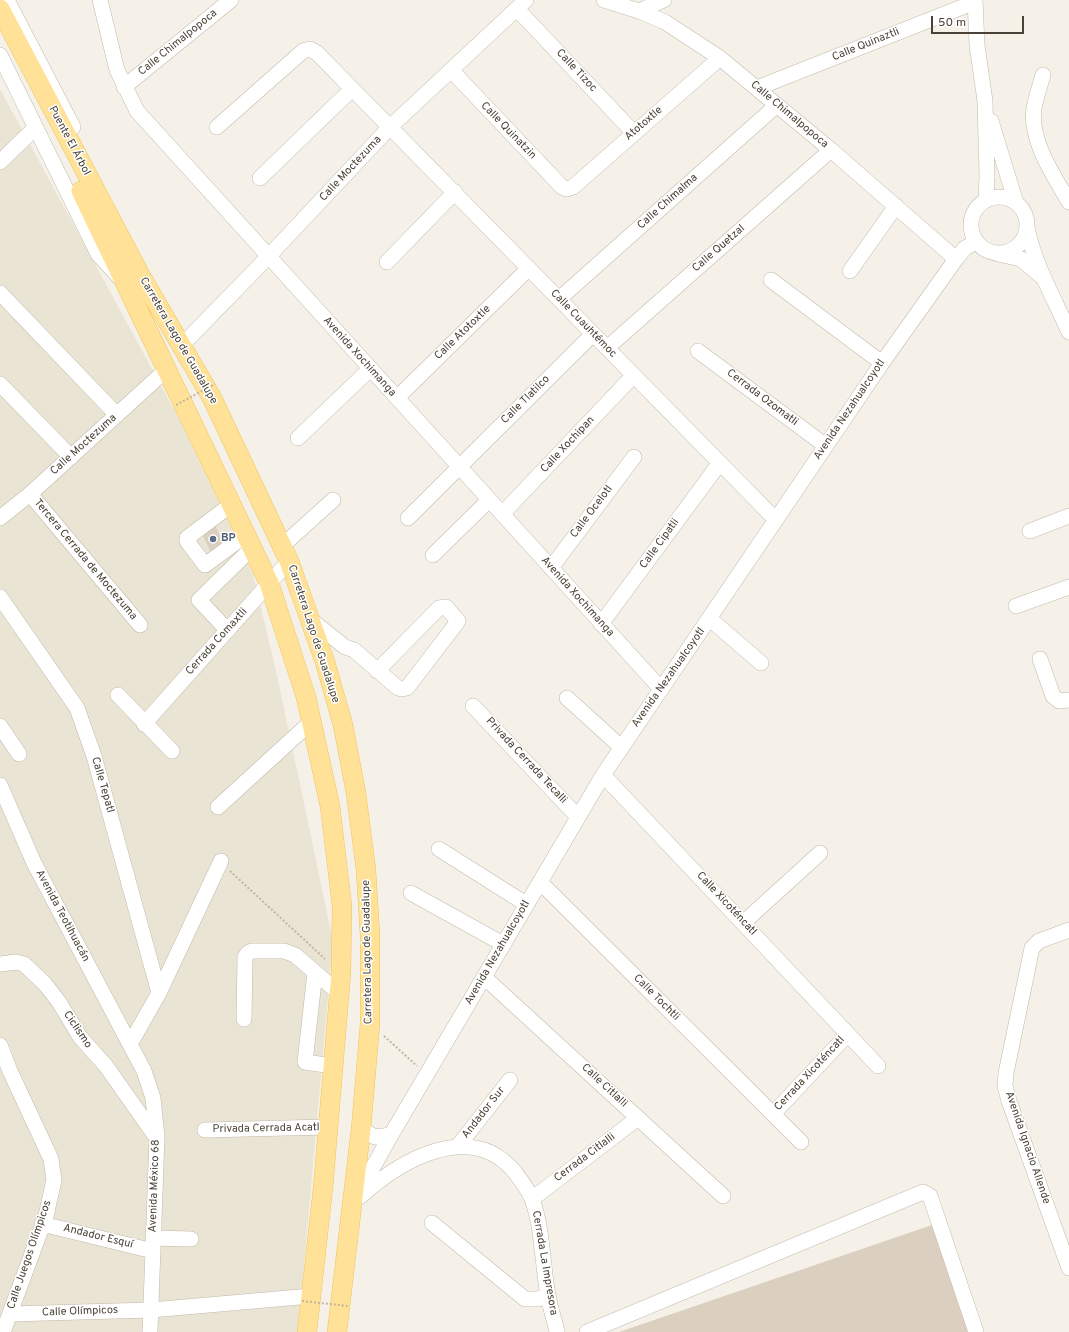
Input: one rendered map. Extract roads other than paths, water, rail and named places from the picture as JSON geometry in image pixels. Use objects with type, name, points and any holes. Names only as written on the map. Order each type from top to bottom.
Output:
[{"type":"main road","name":"Puente El Árbol","points":[[0,8],[131,278]]},
{"type":"main road","name":"Puente El Árbol","points":[[0,27],[45,116],[100,215]]},
{"type":"main road","name":"Carretera Lago de Guadalupe","points":[[131,278],[182,345],[212,398],[285,553],[325,662],[343,725],[355,785],[366,870],[370,935],[370,1024],[361,1129],[336,1332]]},
{"type":"main road","name":"Carretera Lago de Guadalupe","points":[[131,278],[166,370],[269,583],[306,698],[330,806],[342,906],[340,974],[323,1188],[306,1299],[307,1332]]},
{"type":"street","name":"Carretera Lago de Guadalupe","points":[[7,0],[121,220],[131,278]]},
{"type":"street","name":"Avenida Xochimanga","points":[[100,0],[117,70],[124,87],[137,110],[268,257],[661,689]]},
{"type":"street","name":"Calle Chimalpopoca","points":[[124,87],[231,0]]},
{"type":"street","name":"Calle Chimalpopoca","points":[[604,0],[639,11],[665,22],[720,58],[831,150],[956,258]]},
{"type":"street","points":[[639,11],[664,0]]},
{"type":"street","points":[[975,1],[977,45],[985,101],[987,176],[986,200]]},
{"type":"street","name":"Calle Quinaztli","points":[[757,88],[975,1]]},
{"type":"street","name":"Calle Moctezuma","points":[[182,345],[268,257],[389,128],[522,4]]},
{"type":"street","name":"Calle Tizoc","points":[[522,4],[634,134]]},
{"type":"street","name":"Calle Cuauhtémoc","points":[[216,126],[303,51],[310,49],[317,53],[389,128],[455,192],[719,464],[776,520]]},
{"type":"street","name":"Carretera Lago de Guadalupe","points":[[0,55],[98,254],[131,278]]},
{"type":"street","name":"Atotoxtle","points":[[567,189],[573,187],[720,58]]},
{"type":"street","name":"Calle Quinatzin","points":[[451,70],[562,187],[567,189]]},
{"type":"street","points":[[1043,75],[1034,110],[1037,141],[1048,167],[1069,202]]},
{"type":"street","points":[[260,178],[352,89]]},
{"type":"street","points":[[985,101],[1016,203]]},
{"type":"street","name":"Calle Chimalma","points":[[559,299],[777,105]]},
{"type":"street","points":[[0,162],[35,128]]},
{"type":"street","name":"Calle Quetzal","points":[[606,348],[831,150]]},
{"type":"street","points":[[387,262],[455,192]]},
{"type":"street","points":[[1046,281],[1033,267],[1021,259],[986,250],[976,242],[970,223],[978,206],[986,200],[996,197],[1007,198],[1016,203],[1022,210],[1031,247],[1069,332]]},
{"type":"street","points":[[850,271],[896,206]]},
{"type":"street","points":[[998,254],[1009,252],[1018,246],[1024,237],[1027,226]]},
{"type":"street","name":"Avenida Nezahualcoyotl","points":[[352,1205],[390,1135],[526,904],[621,747],[710,619],[882,363],[956,258],[965,248],[976,242]]},
{"type":"street","name":"Calle Atotoxtle","points":[[397,398],[529,268]]},
{"type":"street","points":[[771,280],[882,363]]},
{"type":"street","points":[[0,293],[117,414]]},
{"type":"street","name":"Calle Tlatilco","points":[[408,518],[593,334]]},
{"type":"street","name":"Cerrada Ozomatli","points":[[698,350],[826,446]]},
{"type":"street","points":[[298,438],[370,369]]},
{"type":"street","name":"Calle Moctezuma","points":[[0,518],[30,494],[166,370]]},
{"type":"street","name":"Calle Xochipan","points":[[502,514],[633,376]]},
{"type":"street","points":[[0,384],[71,457]]},
{"type":"street","name":"Calle Ocelotl","points":[[551,568],[634,456]]},
{"type":"street","name":"Calle Cipatli","points":[[601,624],[719,464]]},
{"type":"street","name":"Tercera Cerrada de Moctezuma","points":[[30,494],[140,625]]},
{"type":"street","name":"Cerrada Comaxtli","points":[[144,724],[269,583],[285,553],[333,500]]},
{"type":"street","points":[[433,555],[489,500]]},
{"type":"street","points":[[232,504],[187,538],[187,541],[205,565],[249,542]]},
{"type":"street","points":[[1030,531],[1069,516]]},
{"type":"street","points":[[227,630],[200,600],[249,542]]},
{"type":"street","points":[[1016,606],[1069,587]]},
{"type":"street","name":"Calle Tepatl","points":[[0,597],[77,708],[94,756],[159,993]]},
{"type":"street","points":[[310,619],[345,647],[354,650],[377,671],[398,688],[402,689],[407,688],[456,624],[458,621],[456,617],[446,607],[439,608],[377,671]]},
{"type":"street","points":[[710,619],[761,663]]},
{"type":"street","points":[[325,662],[345,647]]},
{"type":"street","points":[[1040,660],[1054,696],[1059,701],[1069,700]]},
{"type":"street","points":[[118,695],[144,724],[172,751]]},
{"type":"street","points":[[567,698],[621,747]]},
{"type":"street","name":"Privada Cerrada Tecalli","points":[[473,706],[578,817]]},
{"type":"street","points":[[218,807],[311,722]]},
{"type":"street","points":[[0,726],[19,754]]},
{"type":"street","name":"Calle Xicoténcatl","points":[[603,775],[878,1066]]},
{"type":"street","name":"Avenida Teotihuacán","points":[[0,786],[34,863],[130,1044]]},
{"type":"street","points":[[439,849],[526,904]]},
{"type":"street","points":[[743,923],[820,853]]},
{"type":"street","points":[[130,1044],[159,993],[221,861]]},
{"type":"street","name":"Calle Tochtli","points":[[540,882],[801,1142]]},
{"type":"street","points":[[411,893],[503,944]]},
{"type":"street","name":"Avenida Ignacio Allende","points":[[1069,930],[1039,941],[1032,948],[1006,1073],[1006,1086],[1009,1101],[1069,1268]]},
{"type":"street","points":[[244,1019],[245,957],[248,953],[284,951],[295,955],[339,993]]},
{"type":"street","name":"Ciclismo","points":[[0,964],[16,962],[24,964],[45,984],[59,1002],[80,1037],[106,1066],[157,1137]]},
{"type":"street","points":[[315,972],[305,1062],[333,1066]]},
{"type":"street","name":"Calle Citlalli","points":[[484,976],[723,1196]]},
{"type":"street","name":"Cerrada Xicoténcatl","points":[[773,1114],[848,1034]]},
{"type":"street","name":"Avenida México 68","points":[[130,1044],[144,1072],[153,1098],[157,1137],[150,1332]]},
{"type":"street","name":"Calle Juegos Olímpicos","points":[[0,1045],[10,1071],[51,1159],[54,1169],[54,1180],[42,1224],[3,1332]]},
{"type":"street","name":"Andador Sur","points":[[458,1146],[510,1080]]},
{"type":"street","name":"Cerrada Citlalli","points":[[532,1199],[638,1118]]},
{"type":"street","name":"Privada Cerrada Acatl","points":[[205,1130],[327,1127]]},
{"type":"street","points":[[361,1129],[374,1137],[390,1135]]},
{"type":"street","name":"Cerrada La Impresora","points":[[352,1205],[376,1182],[401,1165],[419,1157],[458,1146],[477,1148],[497,1155],[519,1177],[532,1199],[542,1251],[548,1295],[557,1331]]},
{"type":"street","points":[[587,1332],[924,1192],[930,1196],[976,1332]]},
{"type":"street","points":[[432,1223],[525,1299],[538,1299],[548,1295]]},
{"type":"street","name":"Andador Esquí","points":[[42,1224],[153,1244],[191,1239]]},
{"type":"street","name":"Calle Olímpicos","points":[[10,1314],[151,1310],[306,1299]]},
{"type":"place","name":"BP","points":[[213,539]]}]
